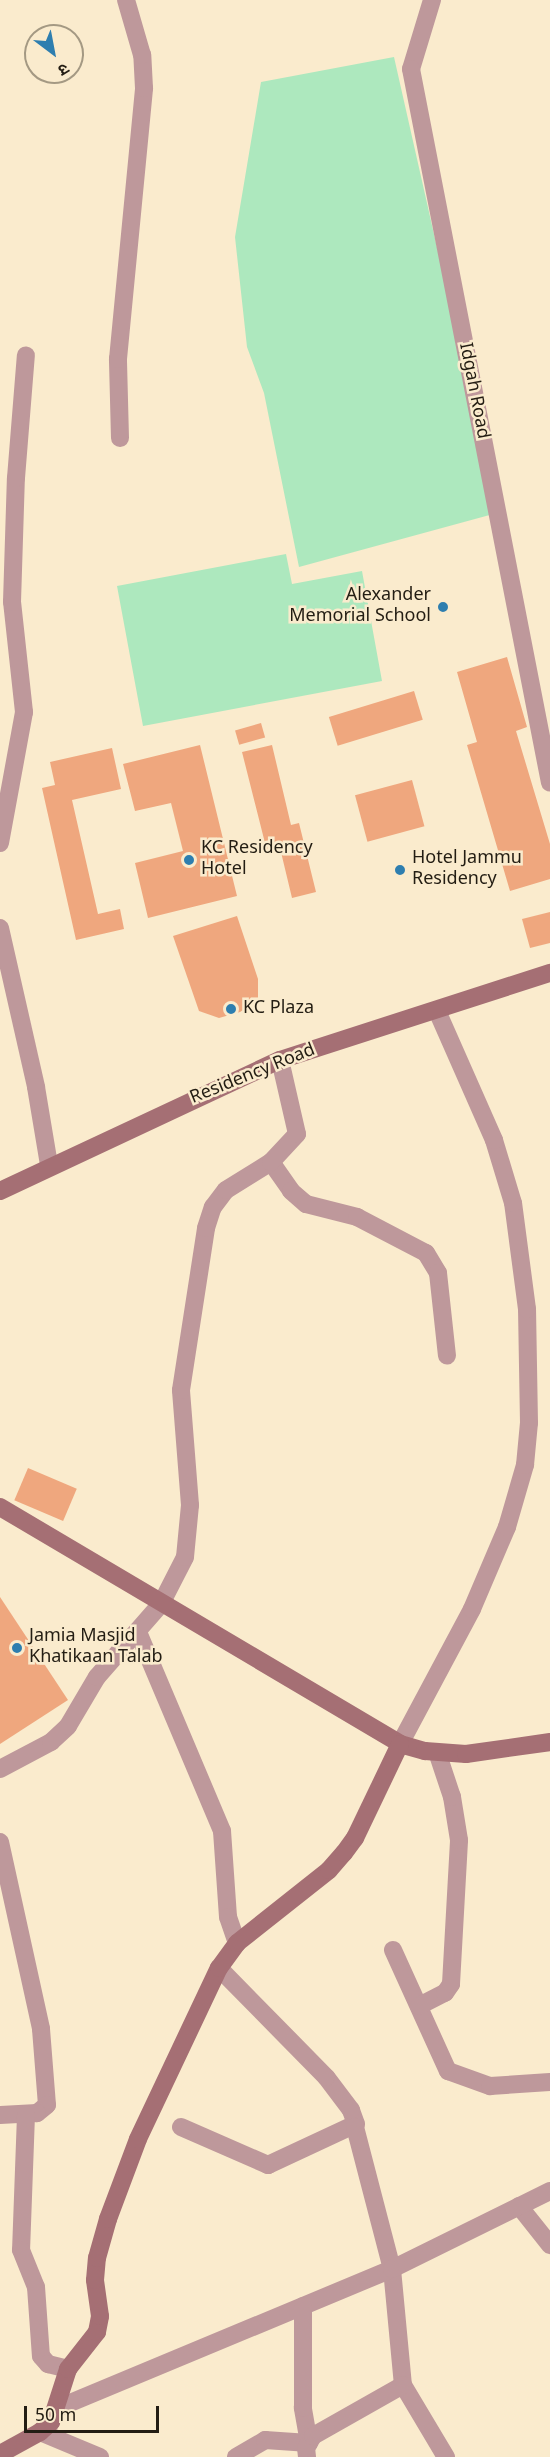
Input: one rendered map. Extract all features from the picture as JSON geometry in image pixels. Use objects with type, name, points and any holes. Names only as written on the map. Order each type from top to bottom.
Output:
[{"type":"street","points":[[120,438],[118,359],[144,88],[142,55],[126,0]]},
{"type":"street","name":"Idgah Road","points":[[432,0],[411,69],[550,783]]},
{"type":"street","points":[[0,843],[24,712],[12,602],[15,478],[26,355]]},
{"type":"street","points":[[0,928],[36,1087],[49,1165]]},
{"type":"street","name":"Residency Road","points":[[0,1191],[49,1165],[280,1060],[550,973]]},
{"type":"street","points":[[0,2454],[40,2432],[58,2408],[68,2369],[100,2323],[95,2280],[97,2258],[123,2176],[219,1968],[237,1943],[329,1870],[355,1838],[400,1744],[472,1610],[507,1527],[525,1465],[529,1423],[527,1309],[513,1203],[494,1140],[437,1011]]},
{"type":"street","points":[[0,1769],[51,1742],[68,1726],[97,1677],[161,1604],[185,1557],[191,1528],[181,1390],[206,1228],[213,1207],[226,1190],[272,1162],[297,1134],[280,1060]]},
{"type":"street","points":[[272,1162],[291,1191],[306,1204],[364,1219],[426,1253],[438,1273],[447,1356]]},
{"type":"street","points":[[0,1506],[161,1604],[400,1744],[437,1752],[466,1754],[550,1742]]},
{"type":"street","points":[[138,1632],[222,1831],[228,1917],[237,1943]]},
{"type":"street","points":[[419,2006],[445,1993],[451,1984],[459,1840],[452,1797],[437,1752]]},
{"type":"street","points":[[0,1842],[41,2029],[47,2086],[46,2108],[26,2115],[0,2115]]},
{"type":"street","points":[[393,1950],[419,2006],[439,2058],[453,2076],[490,2086],[550,2082]]},
{"type":"street","points":[[219,1968],[331,2083],[351,2110],[392,2269],[403,2385],[446,2457]]},
{"type":"street","points":[[26,2115],[21,2250],[38,2295],[41,2356],[48,2364],[68,2369]]},
{"type":"street","points":[[181,2127],[263,2165],[355,2127]]},
{"type":"street","points":[[58,2408],[392,2269],[550,2191]]},
{"type":"street","points":[[519,2206],[550,2245]]},
{"type":"street","points":[[303,2306],[303,2408],[308,2450]]},
{"type":"street","points":[[308,2450],[325,2428],[403,2385]]},
{"type":"street","points":[[40,2432],[100,2457]]},
{"type":"street","points":[[236,2457],[265,2440],[308,2450]]},
{"type":"green space","points":[[394,57],[497,513],[299,567],[264,393],[247,347],[235,237],[261,82]]},
{"type":"green space","points":[[286,554],[292,584],[362,571],[382,681],[143,726],[117,586]]},
{"type":"building","points":[[507,657],[527,727],[516,731],[550,844],[550,879],[510,891],[467,745],[477,742],[457,672]]},
{"type":"building","points":[[414,691],[423,720],[338,746],[329,717]]},
{"type":"building","points":[[261,723],[265,737],[239,745],[235,730]]},
{"type":"building","points":[[200,745],[237,896],[148,918],[135,863],[183,851],[171,803],[135,811],[123,764]]},
{"type":"building","points":[[272,745],[291,825],[299,823],[316,892],[292,898],[280,848],[267,851],[242,752]]},
{"type":"building","points":[[112,748],[121,789],[72,800],[98,914],[120,909],[124,929],[76,940],[42,788],[55,785],[50,762]]},
{"type":"building","points":[[412,780],[424,826],[367,842],[355,795]]},
{"type":"building","points":[[550,912],[550,943],[530,948],[522,919]]},
{"type":"building","points":[[237,916],[258,979],[258,1000],[240,1012],[219,1018],[199,1011],[173,936]]},
{"type":"building","points":[[28,1468],[77,1489],[63,1521],[14,1500]]},
{"type":"building","name":"Jamia Masjid Khatikaan Talab","points":[[0,1597],[68,1700],[0,1744]]},
{"type":"place","name":"Alexander Memorial School","points":[[443,607]]},
{"type":"place","name":"KC Residency Hotel","points":[[189,860]]},
{"type":"place","name":"Hotel Jammu Residency","points":[[400,870]]},
{"type":"place","name":"KC Plaza","points":[[231,1009]]},
{"type":"place","name":"Jamia Masjid Khatikaan Talab","points":[[17,1648]]}]
